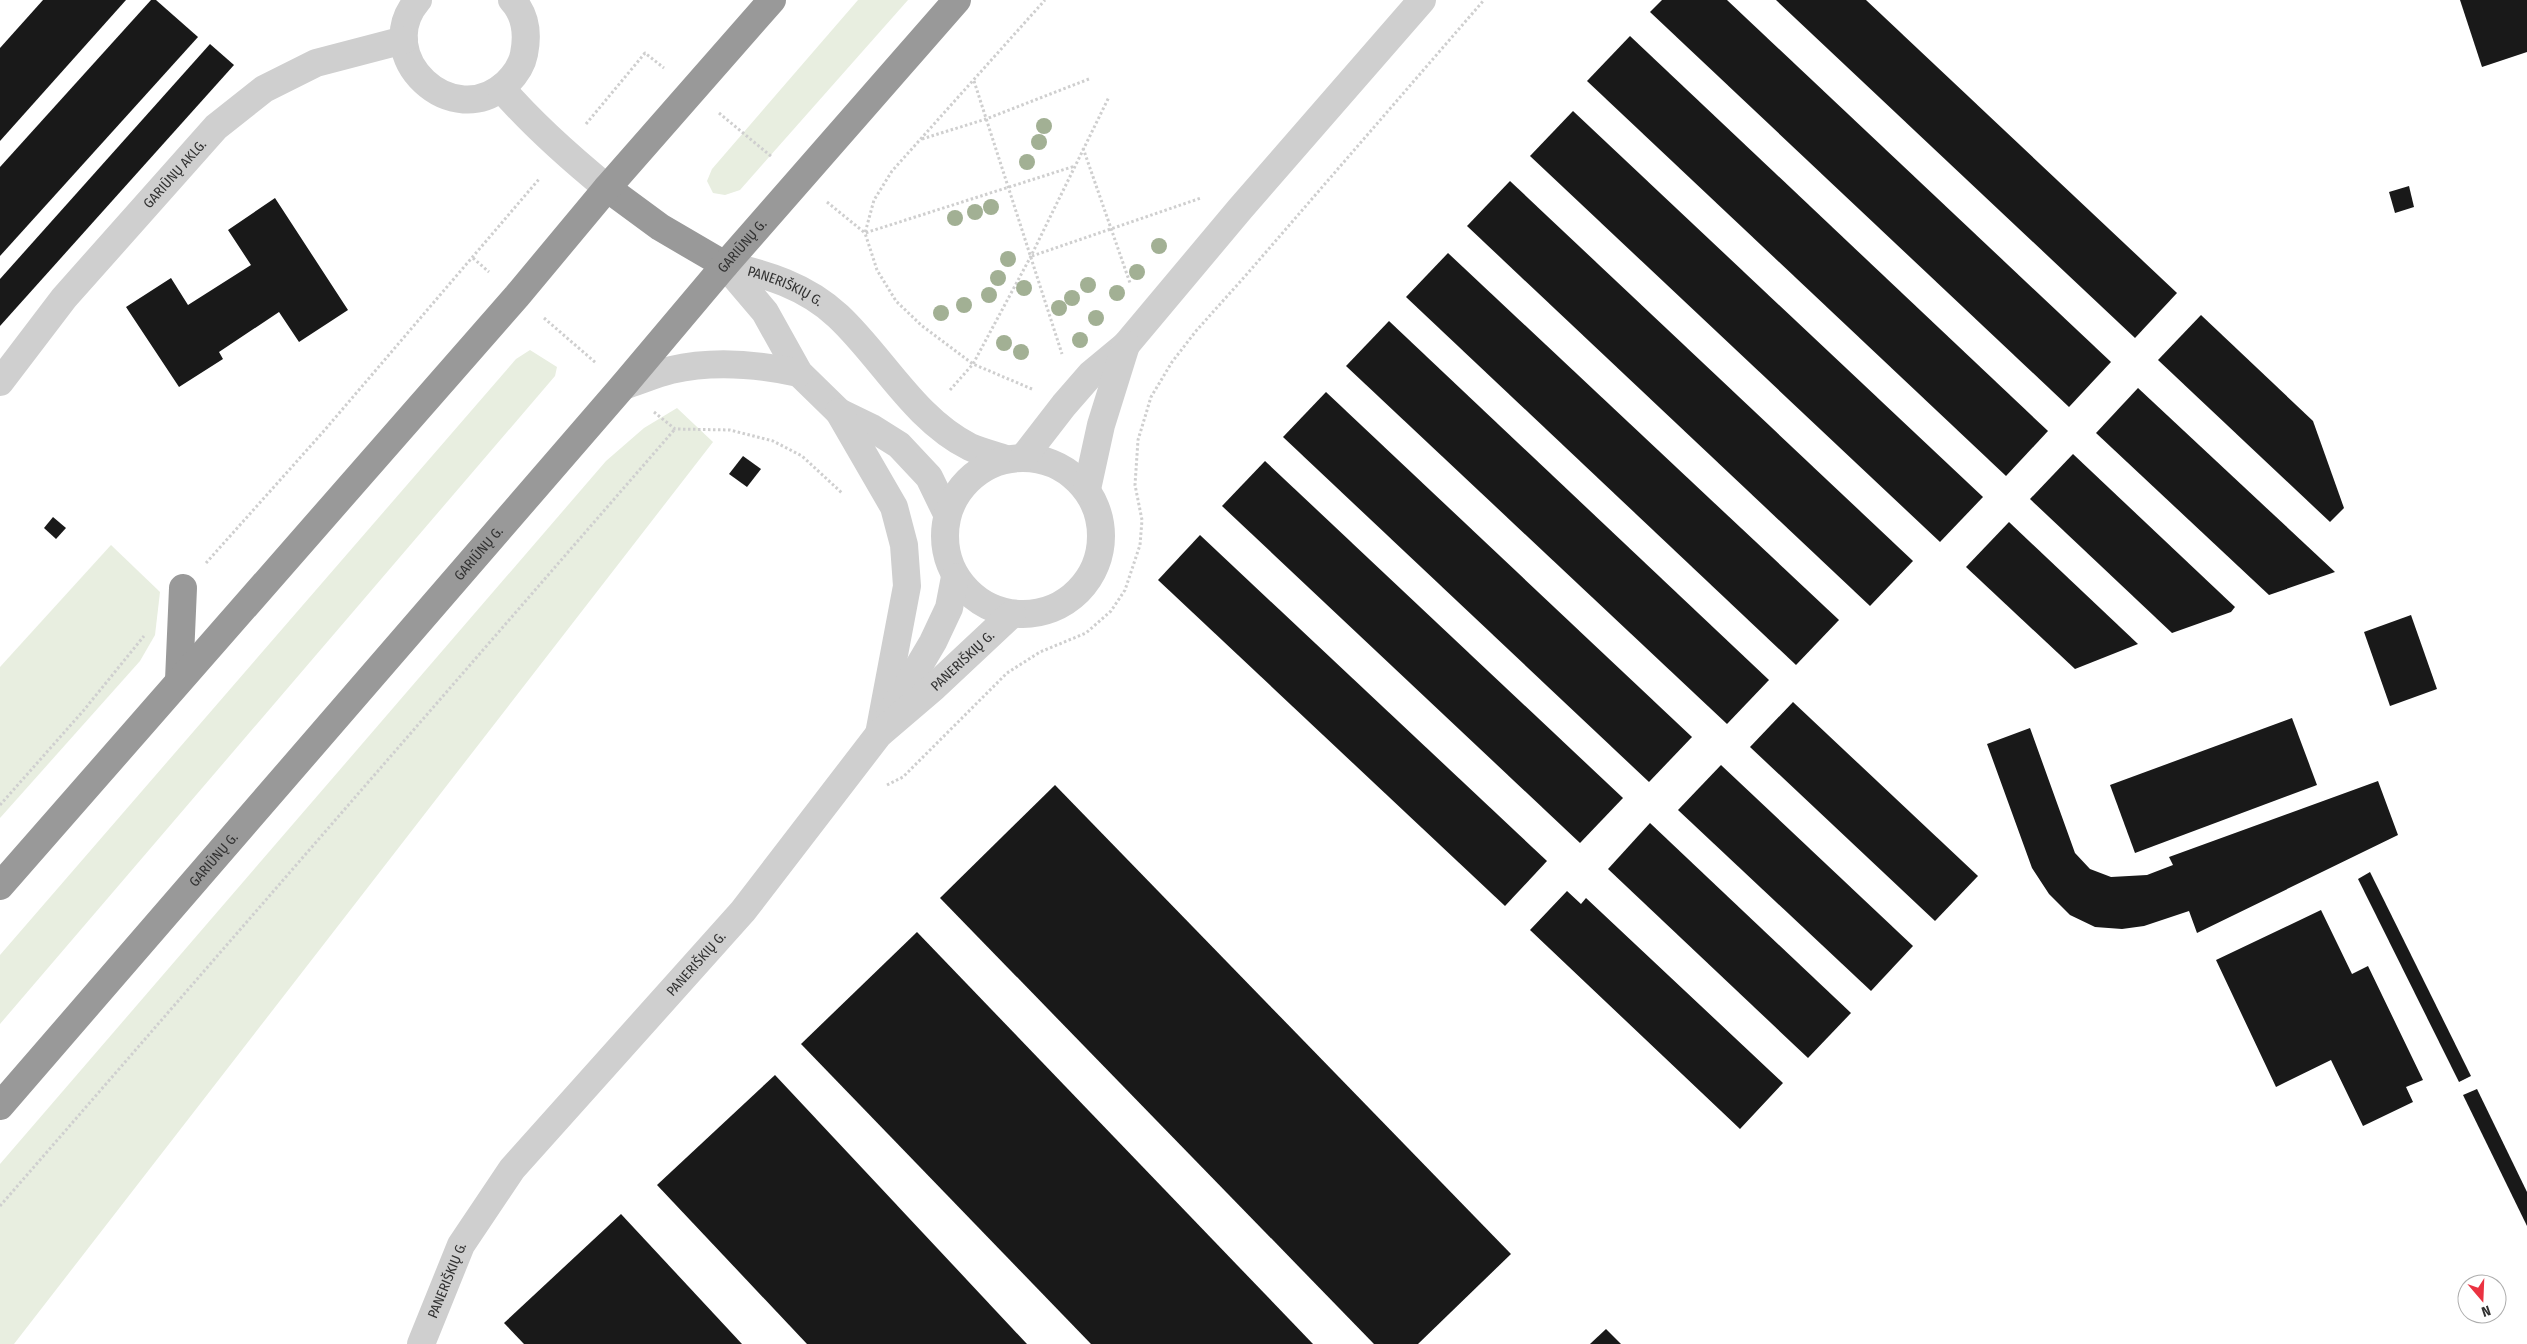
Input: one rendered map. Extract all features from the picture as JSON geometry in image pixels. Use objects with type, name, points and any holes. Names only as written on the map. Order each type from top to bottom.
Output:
[{"type":"highway","points":[[0,886],[517,296],[607,188],[772,0]]},
{"type":"highway","name":"GARIŪNŲ G.","points":[[0,1106],[623,386],[725,265],[957,0]]},
{"type":"highway","points":[[607,188],[660,227],[725,265]]},
{"type":"highway","points":[[179,680],[183,588]]},
{"type":"street","points":[[418,0],[406,20],[404,40],[408,60],[418,78],[432,90],[449,98],[466,100],[485,96],[501,88],[514,76],[523,59],[526,41],[525,23],[518,6],[512,0]]},
{"type":"street","points":[[1014,459],[1091,374],[1126,345],[1422,0]]},
{"type":"street","name":"GARIŪNŲ AKLG.","points":[[0,382],[64,298],[216,127],[264,90],[316,63],[404,40]]},
{"type":"street","points":[[501,88],[525,116],[562,151],[607,188]]},
{"type":"street","name":"PANERIŠKIŲ G.","points":[[725,265],[765,312],[799,373],[839,412],[872,428],[899,445],[929,477],[948,514]]},
{"type":"street","name":"PANERIŠKIŲ G.","points":[[725,265],[763,274],[796,287],[837,315],[927,415],[940,427],[970,447],[1014,459],[1050,462],[1070,473],[1086,489],[1098,510],[1102,532],[1100,555],[1091,576],[1077,595],[1057,607],[1035,614],[1012,614],[990,608],[970,595],[955,576],[947,557],[945,536],[948,514],[960,489],[980,471],[1014,459]]},
{"type":"street","points":[[1086,489],[1101,425],[1126,345]]},
{"type":"street","points":[[623,386],[672,370],[716,364],[759,365],[799,373]]},
{"type":"street","points":[[839,412],[894,507],[904,545],[907,586],[879,734]]},
{"type":"street","points":[[879,734],[933,642],[949,608],[955,576]]},
{"type":"street","name":"PANERIŠKIŲ G.","points":[[421,1344],[461,1245],[512,1169],[743,911],[879,734],[934,687],[1012,614]]},
{"type":"path","points":[[865,233],[874,200],[892,171],[1045,0]]},
{"type":"path","points":[[886,785],[903,777],[1007,672],[1040,652],[1086,633],[1111,612],[1125,590],[1140,545],[1142,520],[1135,485],[1138,440],[1151,397],[1172,362],[1196,330],[1247,274],[1484,0]]},
{"type":"path","points":[[645,53],[865,233],[877,270],[896,301],[921,325],[973,364],[1031,256],[1109,97]]},
{"type":"path","points":[[922,139],[986,118],[1089,79]]},
{"type":"path","points":[[974,81],[1063,356]]},
{"type":"path","points":[[1084,148],[1144,322]]},
{"type":"path","points":[[865,233],[1075,166]]},
{"type":"path","points":[[1031,256],[1210,195]]},
{"type":"path","points":[[183,588],[473,258],[675,430],[730,430],[773,441],[802,456],[843,494]]},
{"type":"path","points":[[0,1206],[675,430]]},
{"type":"path","points":[[0,805],[84,710],[146,634]]},
{"type":"shaded area","points":[[858,0],[908,0],[740,190],[725,195],[713,193],[707,181],[712,169]]},
{"type":"shaded area","points":[[530,350],[557,367],[555,376],[0,1024],[0,955],[516,359]]},
{"type":"shaded area","points":[[677,408],[713,442],[14,1344],[0,1344],[0,1164],[606,461],[644,428]]},
{"type":"shaded area","points":[[111,545],[160,592],[155,635],[140,661],[0,818],[0,667]]},
{"type":"building","points":[[43,0],[126,0],[0,141],[0,48]]},
{"type":"building","points":[[151,0],[156,0],[198,37],[0,256],[0,167]]},
{"type":"building","points":[[1662,0],[1727,0],[2111,362],[2069,407],[1650,12]]},
{"type":"building","points":[[1776,0],[1866,0],[2177,293],[2135,338]]},
{"type":"building","points":[[2460,0],[2527,0],[2527,52],[2482,67]]},
{"type":"building","points":[[1630,36],[2048,431],[2006,476],[1587,81]]},
{"type":"building","points":[[210,44],[234,65],[0,326],[0,279]]},
{"type":"building","points":[[1573,111],[1983,497],[1940,542],[1530,156]]},
{"type":"building","points":[[1510,181],[1913,561],[1870,606],[1467,226]]},
{"type":"building","points":[[2409,186],[2414,207],[2395,213],[2389,192]]},
{"type":"building","points":[[275,198],[348,310],[299,342],[279,312],[219,352],[223,359],[179,387],[126,307],[171,278],[188,305],[251,265],[228,230]]},
{"type":"building","points":[[1448,253],[1839,620],[1796,665],[1406,297]]},
{"type":"building","points":[[2201,315],[2313,421],[2344,508],[2330,522],[2158,360]]},
{"type":"building","points":[[1389,321],[1769,680],[1727,724],[1346,366]]},
{"type":"building","points":[[2138,388],[2335,572],[2269,595],[2096,433]]},
{"type":"building","points":[[1326,392],[1692,737],[1649,782],[1283,437]]},
{"type":"building","points":[[2073,454],[2235,607],[2231,612],[2172,633],[2030,499]]},
{"type":"building","points":[[743,456],[761,469],[747,487],[729,474]]},
{"type":"building","points":[[1265,461],[1623,798],[1580,843],[1222,506]]},
{"type":"building","points":[[53,517],[66,528],[56,539],[44,528]]},
{"type":"building","points":[[2009,522],[2138,644],[2075,669],[1966,567]]},
{"type":"building","points":[[1200,535],[1547,861],[1505,906],[1158,580]]},
{"type":"building","points":[[2411,615],[2437,689],[2390,706],[2364,632]]},
{"type":"building","points":[[1793,702],[1978,876],[1935,921],[1750,747]]},
{"type":"building","points":[[2292,718],[2317,785],[2135,853],[2110,785]]},
{"type":"building","points":[[2030,728],[2075,853],[2090,869],[2111,877],[2147,875],[2173,865],[2169,857],[2378,781],[2398,835],[2197,933],[2189,911],[2144,926],[2122,929],[2095,927],[2070,915],[2049,894],[2032,868],[1987,744]]},
{"type":"building","points":[[1721,765],[1913,946],[1871,991],[1678,810]]},
{"type":"building","points":[[1055,785],[1511,1254],[1418,1344],[1374,1344],[940,898]]},
{"type":"building","points":[[1650,823],[1851,1013],[1808,1058],[1608,869]]},
{"type":"building","points":[[2370,872],[2471,1076],[2459,1082],[2358,879]]},
{"type":"building","points":[[1567,891],[1581,904],[1586,898],[1783,1083],[1740,1129],[1530,930]]},
{"type":"building","points":[[2321,910],[2352,974],[2368,966],[2423,1080],[2406,1087],[2413,1102],[2363,1126],[2331,1060],[2276,1087],[2216,960]]},
{"type":"building","points":[[917,932],[1313,1344],[1091,1344],[801,1044]]},
{"type":"building","points":[[775,1075],[1027,1344],[807,1344],[657,1185]]},
{"type":"building","points":[[2477,1089],[2527,1192],[2527,1226],[2463,1095]]},
{"type":"building","points":[[621,1214],[742,1344],[524,1344],[504,1323]]},
{"type":"building","points":[[1606,1329],[1621,1344],[1590,1344]]}]
